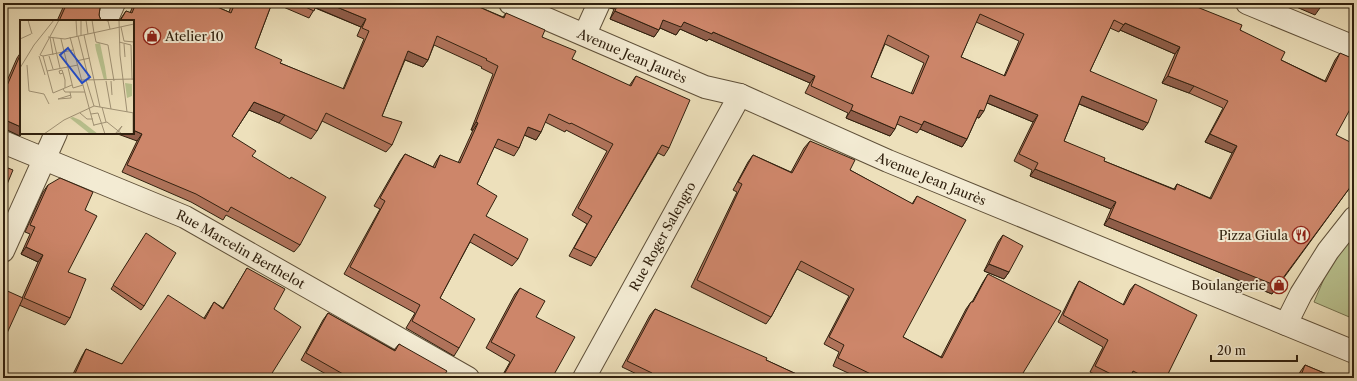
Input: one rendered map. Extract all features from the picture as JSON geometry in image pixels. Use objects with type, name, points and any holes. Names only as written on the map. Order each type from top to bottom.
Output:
[{"type":"street","points":[[106,20],[114,3]]},
{"type":"street","name":"Avenue Jean Jaurès","points":[[510,3],[585,34],[705,87],[740,95],[888,161],[1354,352]]},
{"type":"street","points":[[585,34],[598,3]]},
{"type":"street","points":[[1247,3],[1354,47]]},
{"type":"street","name":"Rue Roger Salengro","points":[[584,378],[740,95]]},
{"type":"street","points":[[3,251],[56,134]]},
{"type":"street","name":"Rue Marcelin Berthelot","points":[[3,142],[185,217],[468,378]]},
{"type":"street","points":[[1286,324],[1301,294],[1328,251],[1354,218]]},
{"type":"green space","points":[[1354,222],[1354,319],[1314,302],[1341,239]]},
{"type":"building","points":[[67,3],[102,3],[99,15],[101,20],[59,20]]},
{"type":"building","points":[[136,3],[208,3],[231,13],[235,3],[272,3],[255,48],[282,60],[280,63],[344,89],[369,31],[362,28],[366,19],[327,3],[470,3],[504,18],[506,13],[545,30],[542,37],[576,51],[572,59],[631,86],[636,76],[690,100],[669,148],[662,145],[596,258],[574,248],[592,216],[578,208],[613,144],[549,114],[541,132],[528,127],[519,148],[498,139],[477,184],[497,196],[486,216],[528,239],[518,259],[474,234],[440,298],[475,319],[459,348],[412,321],[420,305],[350,267],[385,201],[380,198],[405,154],[435,168],[440,155],[460,163],[478,123],[476,122],[498,66],[486,60],[487,59],[437,36],[428,60],[408,51],[382,116],[402,122],[392,145],[326,113],[317,131],[254,102],[232,136],[256,151],[252,156],[290,179],[291,177],[326,197],[300,245],[231,207],[228,212],[196,194],[127,165],[142,134],[134,130],[134,20],[121,20],[126,11],[132,13]]},
{"type":"building","points":[[297,3],[317,3],[314,11]]},
{"type":"building","points":[[618,3],[1199,3],[1197,7],[1242,25],[1240,30],[1285,52],[1281,60],[1326,82],[1340,53],[1354,59],[1354,102],[1336,135],[1354,144],[1354,182],[1277,286],[1109,218],[1116,202],[1035,169],[1038,163],[1019,154],[1038,115],[990,95],[984,111],[980,110],[967,139],[924,121],[922,125],[900,116],[895,129],[851,110],[853,105],[811,86],[815,76],[713,32],[712,34],[684,22],[681,27],[663,20],[659,30],[615,11]],"holes":[[[980,14],[1024,34],[1005,76],[961,57]],[[1114,20],[1124,25],[1125,23],[1180,47],[1168,76],[1228,101],[1210,134],[1237,146],[1211,199],[1177,184],[1175,190],[1104,161],[1105,158],[1064,141],[1082,96],[1148,123],[1157,100],[1090,71]],[[888,35],[929,56],[913,94],[871,77]]]},
{"type":"building","points":[[1309,3],[1323,3],[1320,8]]},
{"type":"building","points":[[20,55],[20,127],[3,119],[3,95]]},
{"type":"building","points":[[810,141],[855,160],[850,170],[913,204],[917,196],[966,220],[903,337],[942,358],[971,302],[973,302],[988,274],[1061,311],[1020,378],[879,378],[838,358],[844,345],[829,337],[854,289],[801,261],[771,317],[697,280],[742,184],[738,182],[753,155],[792,173]]},
{"type":"building","points":[[3,166],[13,170],[3,194]]},
{"type":"building","points":[[60,178],[93,192],[85,210],[97,216],[68,272],[86,279],[70,318],[24,298],[43,255],[26,247],[35,227],[30,225],[48,185]]},
{"type":"building","points":[[146,233],[176,253],[144,306],[113,285]]},
{"type":"building","points":[[1003,235],[1023,246],[1009,272],[989,264]]},
{"type":"building","points":[[247,268],[285,289],[274,309],[301,327],[269,378],[200,378],[193,374],[191,378],[73,378],[86,349],[122,364],[168,295],[205,319],[214,302],[223,309]]},
{"type":"building","points":[[1079,281],[1124,305],[1135,284],[1197,315],[1166,378],[1147,378],[1133,371],[1130,378],[1119,378],[1095,366],[1108,340],[1063,315]]},
{"type":"building","points":[[520,288],[545,301],[536,317],[575,337],[552,378],[502,378],[515,355],[491,342]]},
{"type":"building","points":[[3,289],[23,298],[3,342]]},
{"type":"building","points":[[655,309],[767,358],[766,360],[805,378],[649,378],[652,373],[627,361]]},
{"type":"building","points":[[328,313],[395,351],[399,344],[447,371],[443,377],[445,378],[341,378],[343,374],[306,353]]},
{"type":"building","points":[[1305,365],[1336,378],[1300,378]]},
{"type":"place","name":"Atelier 10","points":[[152,36]]},
{"type":"place","name":"Pizza Giula","points":[[1301,235]]},
{"type":"place","name":"Boulangerie","points":[[1279,285]]}]
